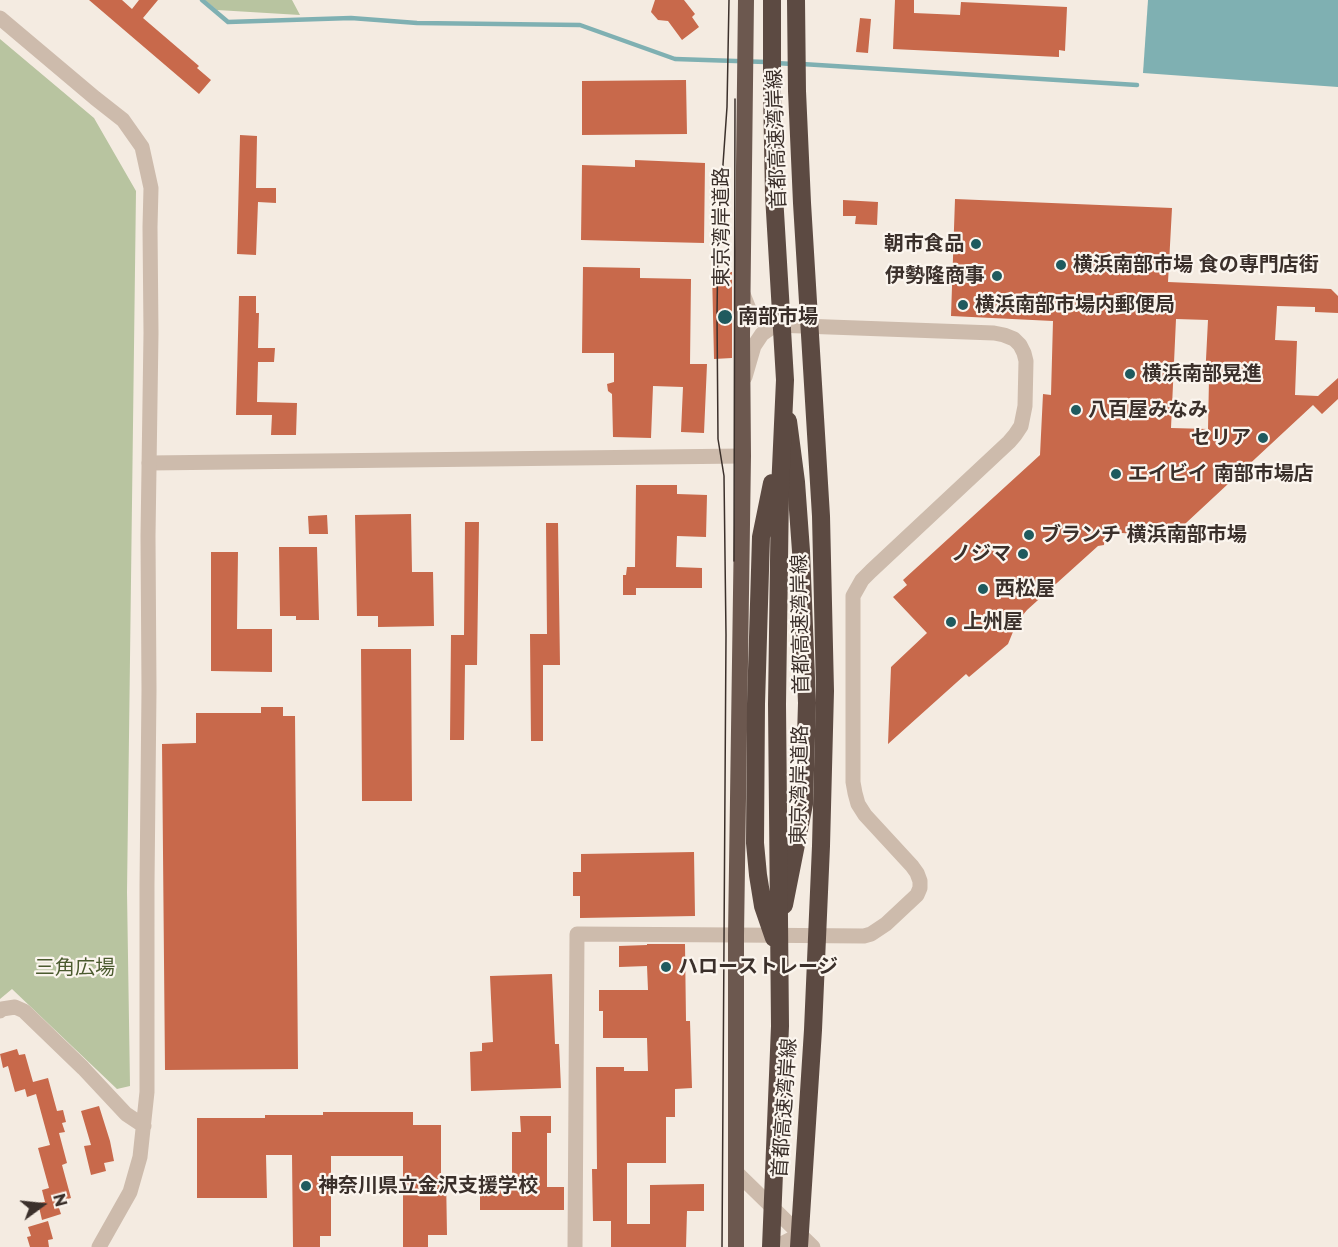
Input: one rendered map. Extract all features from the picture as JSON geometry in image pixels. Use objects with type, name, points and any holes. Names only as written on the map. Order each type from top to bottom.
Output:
[{"type":"highway","name":"東京湾岸道路","points":[[736,1247],[736,935],[743,456],[746,0]]},
{"type":"highway","name":"首都高速湾岸線","points":[[771,1247],[780,1010],[777,704],[780,495],[786,430],[774,195],[772,0]]},
{"type":"highway","name":"東京湾岸道路","points":[[798,0],[819,469],[824,690],[818,936],[800,1243]]},
{"type":"highway","name":"首都高速湾岸線","points":[[798,0],[797,92],[821,516],[825,692],[814,1007],[800,1243]]},
{"type":"highway","points":[[784,905],[804,804],[807,703],[796,482],[786,430]]},
{"type":"highway","points":[[775,943],[764,906],[755,843],[756,704],[761,537],[786,430]]},
{"type":"highway","points":[[780,495],[787,555],[786,701],[789,810],[780,1010]]},
{"type":"highway","points":[[780,495],[767,583],[768,879],[780,979]]},
{"type":"street","points":[[0,18],[123,120],[142,147],[151,188],[147,1092],[140,1157],[130,1192],[99,1247]]},
{"type":"street","points":[[575,1247],[577,934],[855,936],[872,934],[912,900],[920,888],[920,881],[912,866],[865,815],[858,804],[855,793],[853,782],[853,596],[862,580],[871,571],[1015,435],[1021,426],[1025,406],[1026,361],[1024,352],[1014,339],[1005,335],[776,325],[760,320],[754,315],[743,294]]},
{"type":"street","points":[[742,385],[754,346],[762,334],[776,325]]},
{"type":"street","points":[[149,463],[743,456]]},
{"type":"street","points":[[0,1011],[15,1007],[24,1011],[126,1114],[144,1126]]},
{"type":"street","points":[[736,1172],[800,1243]]},
{"type":"street","points":[[776,1247],[800,1243],[813,1247]]},
{"type":"green space","points":[[205,0],[292,0],[300,15],[217,10]]},
{"type":"green space","name":"三角広場","points":[[0,39],[94,118],[136,191],[127,892],[130,1086],[117,1089],[12,989],[0,999]]},
{"type":"water","points":[[1148,0],[1338,0],[1338,87],[1143,73]]},
{"type":"building","points":[[89,0],[122,0],[132,9],[139,0],[158,0],[143,18],[199,66],[197,68],[211,80],[199,94]]},
{"type":"building","points":[[655,0],[684,0],[695,14],[692,17],[699,27],[682,40],[668,21],[658,20],[651,12]]},
{"type":"building","points":[[895,0],[914,0],[914,13],[960,15],[961,2],[1067,7],[1065,51],[1059,50],[1059,57],[893,49]]},
{"type":"building","points":[[860,18],[871,19],[868,53],[856,52]]},
{"type":"building","points":[[686,80],[687,134],[582,135],[582,81]]},
{"type":"building","points":[[240,135],[257,136],[256,188],[276,188],[276,203],[258,202],[256,255],[237,254]]},
{"type":"building","points":[[635,160],[705,163],[704,243],[581,240],[582,165],[635,167]]},
{"type":"building","points":[[955,199],[1172,208],[1168,282],[1331,289],[1338,296],[1338,313],[1315,312],[1315,307],[1277,306],[1275,340],[1297,341],[1295,395],[1318,396],[1338,378],[1338,399],[1322,414],[1313,405],[1172,536],[1105,532],[1104,545],[1098,546],[1027,610],[1017,622],[1008,644],[969,677],[966,674],[888,744],[891,667],[927,633],[893,597],[907,585],[903,580],[1040,455],[1043,394],[1051,395],[1053,321],[951,316]],"holes":[[[1176,319],[1208,320],[1205,379],[1209,379],[1208,429],[1171,428]]]},
{"type":"building","points":[[843,200],[878,202],[877,225],[855,224],[856,216],[843,216]]},
{"type":"building","points":[[583,267],[640,268],[640,278],[691,279],[690,364],[707,364],[704,433],[681,432],[683,387],[653,386],[651,438],[613,437],[612,394],[608,391],[607,384],[614,382],[614,353],[582,353]]},
{"type":"building","name":"南部市場","points":[[712,271],[732,272],[732,358],[714,359]]},
{"type":"building","points":[[239,296],[256,296],[256,313],[259,313],[258,348],[275,348],[274,362],[258,362],[257,402],[297,403],[296,435],[271,435],[272,415],[236,415]]},
{"type":"building","points":[[636,485],[677,485],[677,494],[707,495],[706,537],[677,536],[676,567],[702,568],[702,588],[636,588],[636,595],[623,595],[623,575],[626,575],[627,567],[635,567]]},
{"type":"building","points":[[411,514],[412,572],[433,572],[434,626],[378,627],[378,616],[357,616],[355,515]]},
{"type":"building","points":[[327,515],[328,534],[309,534],[308,516]]},
{"type":"building","points":[[465,522],[479,522],[477,665],[465,665],[464,740],[450,740],[451,635],[464,635]]},
{"type":"building","points":[[546,523],[558,523],[560,665],[543,665],[543,741],[531,741],[530,634],[547,634]]},
{"type":"building","points":[[279,547],[317,547],[319,620],[296,620],[296,616],[280,616]]},
{"type":"building","points":[[211,552],[238,552],[237,629],[272,629],[272,672],[211,671]]},
{"type":"building","points":[[361,649],[411,649],[412,801],[362,801]]},
{"type":"building","points":[[261,707],[283,707],[283,716],[295,716],[298,1069],[165,1070],[162,744],[196,743],[196,713],[261,713]]},
{"type":"building","points":[[694,852],[695,916],[580,918],[580,896],[573,896],[573,872],[581,872],[581,854]]},
{"type":"building","points":[[685,944],[686,1021],[690,1021],[692,1088],[675,1089],[675,1117],[666,1117],[666,1163],[627,1163],[627,1224],[650,1224],[650,1185],[704,1184],[704,1211],[687,1211],[686,1247],[611,1247],[611,1221],[593,1221],[592,1169],[597,1169],[596,1067],[624,1067],[624,1071],[648,1071],[647,1038],[603,1038],[603,1011],[599,1011],[599,990],[648,990],[647,966],[619,967],[619,946]]},
{"type":"building","points":[[552,974],[555,1044],[559,1044],[561,1088],[471,1091],[470,1052],[482,1051],[482,1043],[493,1042],[490,976]]},
{"type":"building","points":[[17,1049],[19,1055],[25,1054],[33,1082],[48,1078],[57,1111],[63,1110],[66,1122],[62,1123],[65,1132],[59,1133],[67,1163],[62,1165],[71,1198],[57,1202],[61,1214],[42,1220],[38,1203],[45,1202],[42,1190],[49,1188],[38,1148],[50,1145],[36,1094],[27,1097],[25,1089],[15,1092],[8,1066],[3,1068],[0,1054]]},
{"type":"building","points":[[99,1106],[114,1161],[104,1163],[106,1171],[91,1175],[84,1146],[91,1145],[81,1111]]},
{"type":"building","points":[[323,1112],[413,1112],[413,1125],[441,1125],[441,1175],[446,1175],[447,1235],[428,1235],[428,1247],[403,1247],[403,1156],[331,1156],[331,1236],[320,1236],[320,1247],[293,1247],[292,1155],[266,1155],[267,1198],[197,1198],[197,1118],[265,1118],[265,1115],[323,1115]]},
{"type":"building","points":[[520,1116],[551,1116],[551,1133],[547,1133],[547,1187],[564,1187],[564,1210],[480,1210],[480,1187],[512,1187],[512,1132],[521,1132]]},
{"type":"building","points":[[48,1221],[53,1239],[48,1240],[49,1247],[30,1247],[27,1237],[31,1236],[28,1227]]},
{"type":"waterway","points":[[202,0],[228,22],[351,18],[417,23],[580,25],[675,59],[766,62]]},
{"type":"waterway","points":[[775,63],[793,64]]},
{"type":"waterway","points":[[802,64],[1137,85]]},
{"type":"tram line","points":[[722,1247],[726,635],[724,476],[718,439],[717,316],[718,236],[727,107],[729,0]]},
{"type":"tram line","points":[[734,561],[735,99]]},
{"type":"place","name":"朝市食品","points":[[976,244]]},
{"type":"place","name":"横浜南部市場 食の専門店街","points":[[1061,265]]},
{"type":"place","name":"伊勢隆商事","points":[[997,276]]},
{"type":"place","name":"横浜南部市場内郵便局","points":[[963,305]]},
{"type":"place","name":"南部市場","points":[[725,317]]},
{"type":"place","name":"横浜南部晃進","points":[[1130,374]]},
{"type":"place","name":"八百屋みなみ","points":[[1076,410]]},
{"type":"place","name":"セリア","points":[[1263,438]]},
{"type":"place","name":"エイビイ 南部市場店","points":[[1116,474]]},
{"type":"place","name":"ブランチ 横浜南部市場","points":[[1029,535]]},
{"type":"place","name":"ノジマ","points":[[1023,554]]},
{"type":"place","name":"西松屋","points":[[983,589]]},
{"type":"place","name":"上州屋","points":[[951,622]]},
{"type":"place","name":"ハローストレージ","points":[[666,967]]},
{"type":"place","name":"神奈川県立金沢支援学校","points":[[306,1186]]}]
